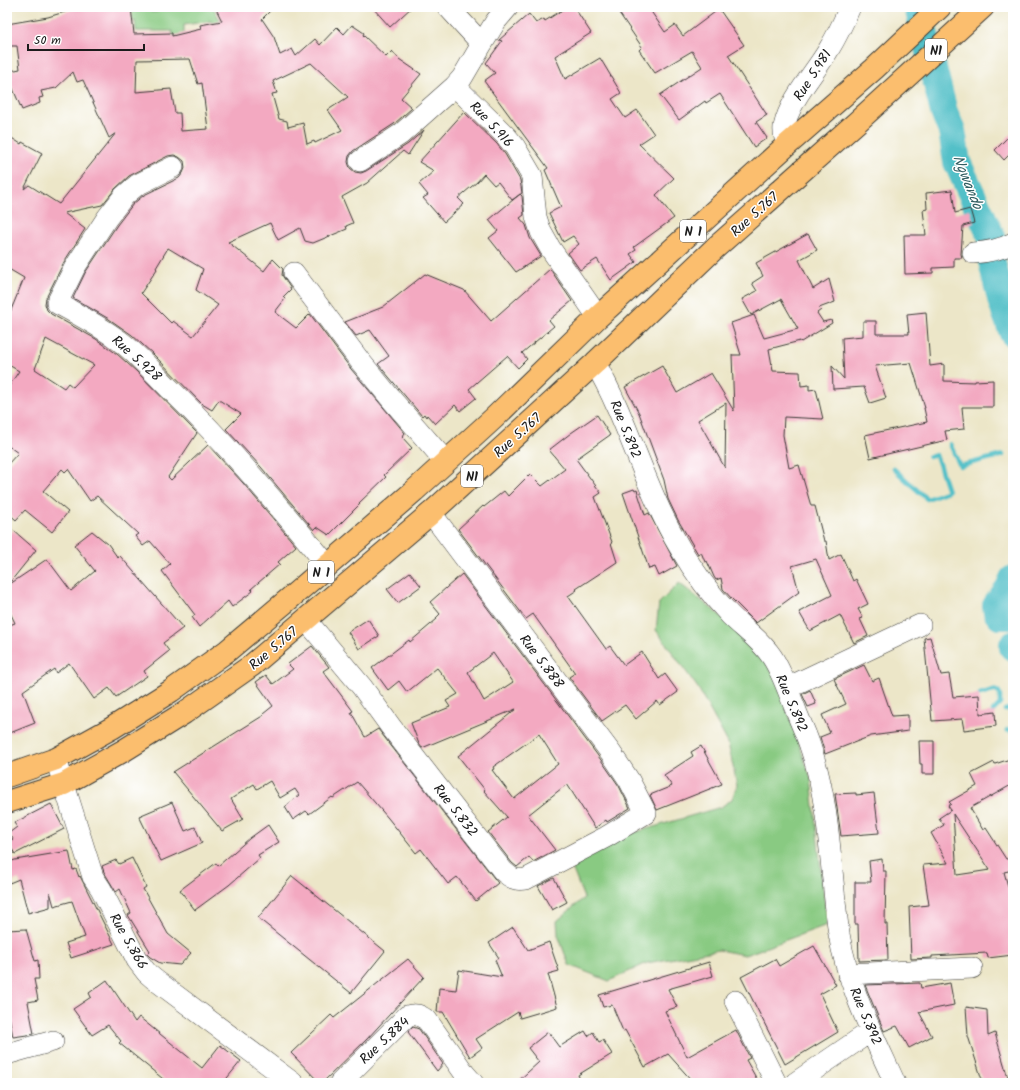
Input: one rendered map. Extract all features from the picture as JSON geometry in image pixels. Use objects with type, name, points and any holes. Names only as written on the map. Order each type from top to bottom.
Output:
[{"type":"highway","name":"N 1","points":[[7,776],[56,760],[172,691],[227,651],[328,566],[446,462],[494,418],[598,317],[787,145],[874,69],[940,7]]},
{"type":"highway","name":"Rue 5.767","points":[[7,802],[64,784],[123,751],[184,713],[251,666],[431,513],[595,363],[714,250],[981,9]]},
{"type":"street","points":[[448,7],[482,44]]},
{"type":"street","points":[[360,161],[401,134],[455,86],[462,78],[496,21],[508,7]]},
{"type":"street","name":"Rue 5.981","points":[[787,145],[784,136],[784,127],[792,107],[806,82],[830,48],[850,7]]},
{"type":"street","name":"Rue 5.916","points":[[455,86],[506,136],[515,147],[532,176],[536,217],[542,232],[550,248],[598,317]]},
{"type":"street","name":"Rue 5.928","points":[[173,167],[136,185],[124,196],[107,218],[75,267],[57,303],[118,339],[143,362],[199,417],[296,527],[328,566]]},
{"type":"street","points":[[973,253],[1002,249],[1013,243]]},
{"type":"street","points":[[294,273],[360,361],[446,462]]},
{"type":"street","name":"Rue 5.892","points":[[595,363],[615,402],[661,516],[679,547],[718,602],[759,641],[772,658],[787,688],[811,748],[823,789],[839,936],[848,974],[871,1031],[895,1083]]},
{"type":"street","name":"Rue 5.888","points":[[431,513],[611,753],[629,780],[646,813]]},
{"type":"street","name":"Rue 5.832","points":[[306,620],[362,687],[391,727],[510,878],[517,881],[526,879],[606,837],[646,813]]},
{"type":"street","points":[[787,688],[920,625]]},
{"type":"street","name":"Rue 5.866","points":[[56,760],[93,877],[142,967],[154,979],[293,1083]]},
{"type":"street","points":[[848,974],[972,968]]},
{"type":"street","points":[[735,1002],[776,1083]]},
{"type":"street","name":"Rue 5.884","points":[[340,1083],[407,1016],[414,1014],[420,1015],[427,1020],[473,1083]]},
{"type":"street","points":[[795,1083],[871,1031]]},
{"type":"street","points":[[7,1054],[53,1041]]},
{"type":"green space","points":[[147,7],[151,12],[156,12],[164,7],[213,7],[220,20],[223,31],[216,33],[211,21],[184,25],[184,54],[176,52],[172,31],[136,31],[135,21],[99,26],[109,17]]},
{"type":"green space","points":[[679,583],[740,631],[776,676],[811,779],[827,925],[745,955],[719,950],[647,963],[609,981],[569,965],[558,935],[557,921],[584,898],[571,865],[623,836],[721,807],[732,799],[737,785],[728,743],[698,688],[656,630],[659,603]]},
{"type":"building","points":[[81,7],[131,7],[134,34],[172,33],[172,36],[201,29],[200,25],[222,21],[215,7],[274,7],[262,19],[274,37],[280,55],[292,49],[296,56],[315,39],[320,45],[337,27],[344,34],[352,25],[364,33],[363,35],[386,57],[392,51],[399,59],[421,74],[401,98],[412,108],[394,124],[353,151],[349,156],[348,162],[350,168],[355,172],[361,173],[408,144],[424,130],[408,155],[403,151],[367,183],[342,197],[353,223],[346,226],[347,229],[313,243],[305,241],[300,228],[278,240],[270,223],[228,242],[264,271],[273,259],[283,269],[282,275],[291,289],[283,297],[285,299],[275,312],[296,328],[310,314],[351,369],[405,433],[402,437],[412,448],[384,475],[386,477],[329,535],[317,527],[314,530],[261,467],[226,429],[241,414],[219,400],[212,410],[202,404],[153,354],[132,335],[109,319],[73,298],[85,273],[133,204],[144,195],[179,178],[185,168],[184,161],[174,155],[168,156],[129,176],[115,189],[102,205],[64,213],[85,229],[64,262],[46,298],[45,304],[47,310],[51,314],[96,339],[117,354],[136,371],[197,433],[168,477],[171,480],[208,445],[243,483],[296,546],[278,562],[280,564],[251,589],[253,591],[232,607],[228,601],[199,627],[192,617],[195,615],[162,571],[170,564],[150,541],[143,546],[135,536],[138,534],[97,496],[90,501],[68,469],[65,472],[62,469],[43,491],[68,512],[52,532],[25,510],[16,520],[7,512],[7,465],[18,453],[7,445],[7,389],[19,371],[7,364],[7,320],[24,278],[7,268],[7,135],[21,144],[22,142],[42,153],[24,189],[29,185],[59,204],[116,133],[109,138],[83,80],[77,82],[73,72],[56,88],[41,91],[43,97],[39,98],[40,103],[22,110],[8,77],[11,77],[10,71],[20,69],[17,46],[7,46],[7,24],[48,17]],"holes":[[[190,59],[198,84],[202,83],[208,129],[181,131],[180,113],[175,113],[171,89],[136,92],[137,60]],[[311,63],[348,97],[328,110],[342,130],[315,143],[314,141],[307,144],[303,123],[288,127],[287,121],[279,119],[272,94],[277,93],[273,81]],[[168,248],[203,269],[196,290],[218,305],[193,336],[173,321],[171,323],[141,293],[157,269],[156,268]],[[46,339],[94,365],[73,387],[68,383],[64,388],[35,369]]]},
{"type":"building","points":[[372,7],[412,7],[390,27]]},
{"type":"building","points":[[567,7],[574,7],[591,33],[555,56],[565,79],[600,58],[621,93],[612,99],[625,118],[637,110],[654,134],[639,144],[674,178],[656,195],[674,218],[634,247],[636,250],[630,254],[636,262],[611,280],[597,259],[580,270],[568,253],[579,244],[573,236],[563,242],[549,213],[561,207],[545,170],[548,168],[484,81],[495,73],[486,63],[502,41],[499,40],[529,14],[536,23],[544,19],[545,21]]},
{"type":"building","points":[[615,7],[648,7],[665,32],[675,25],[683,36],[719,9],[744,45],[728,55],[767,115],[756,122],[767,138],[754,147],[720,94],[706,103],[705,101],[679,120],[660,95],[702,67],[692,51],[655,73],[639,50],[642,47]]},
{"type":"building","points":[[464,112],[497,144],[505,154],[520,180],[522,193],[512,200],[498,182],[494,185],[484,174],[458,198],[464,204],[444,222],[423,198],[428,195],[419,184],[434,171],[419,162]]},
{"type":"building","points":[[1013,132],[1013,151],[1004,160],[995,150]]},
{"type":"building","points":[[952,190],[955,213],[970,209],[974,223],[963,226],[962,258],[954,258],[954,267],[933,268],[933,273],[905,274],[904,235],[926,235],[923,210],[927,209],[926,193]]},
{"type":"building","points":[[520,194],[522,196],[524,215],[520,218],[526,225],[530,238],[541,256],[516,272],[489,238],[498,231],[489,220]]},
{"type":"building","points":[[808,234],[817,250],[799,260],[813,289],[829,279],[835,302],[819,308],[821,310],[817,313],[823,322],[831,320],[832,323],[801,342],[769,349],[773,371],[800,372],[801,386],[809,385],[809,390],[816,389],[823,419],[784,417],[783,435],[789,468],[799,465],[811,506],[815,506],[824,541],[826,541],[829,560],[841,554],[853,581],[856,579],[868,604],[858,609],[863,618],[860,619],[868,636],[854,643],[840,615],[810,631],[799,612],[832,595],[816,559],[792,566],[799,592],[756,623],[723,589],[721,578],[716,580],[707,561],[705,562],[701,552],[698,554],[678,520],[668,499],[664,480],[639,413],[625,387],[662,366],[677,393],[711,373],[734,411],[732,355],[741,355],[731,323],[754,315],[764,338],[798,329],[781,299],[751,315],[742,299],[757,291],[752,283],[763,276],[756,263]],"holes":[[[726,403],[725,468],[698,420]]]},
{"type":"building","points":[[550,269],[572,301],[549,320],[554,326],[522,353],[527,359],[518,368],[507,356],[469,389],[476,398],[460,411],[455,405],[435,424],[427,415],[426,417],[424,414],[422,416],[378,364],[389,356],[370,330],[356,336],[345,322],[383,307],[425,274],[464,290],[491,321]]},
{"type":"building","points":[[926,312],[930,366],[944,364],[944,381],[975,382],[993,380],[993,407],[962,407],[964,429],[945,431],[947,440],[870,458],[865,435],[927,422],[925,408],[911,363],[875,366],[886,398],[870,403],[864,387],[833,389],[832,366],[844,379],[842,338],[863,336],[863,321],[876,321],[876,334],[909,334],[907,314]]},
{"type":"building","points":[[597,415],[610,435],[576,459],[601,493],[595,497],[612,542],[611,543],[617,562],[568,596],[606,649],[610,646],[624,665],[642,652],[659,679],[665,674],[678,692],[660,705],[657,701],[636,719],[625,705],[602,721],[569,677],[575,673],[533,614],[526,619],[458,529],[483,506],[484,507],[504,491],[508,496],[530,474],[542,486],[565,469],[549,450]]},
{"type":"building","points":[[634,489],[635,491],[637,490],[645,515],[649,513],[677,566],[659,576],[655,567],[649,569],[623,493]]},
{"type":"building","points":[[13,530],[36,550],[7,586],[7,537]]},
{"type":"building","points":[[92,531],[108,544],[118,558],[120,556],[183,628],[163,643],[169,651],[144,671],[147,676],[116,697],[109,688],[94,699],[69,663],[56,673],[54,669],[23,691],[35,723],[10,733],[7,725],[7,626],[15,623],[7,606],[7,586],[47,559],[71,591],[95,571],[74,545]]},
{"type":"building","points":[[410,572],[421,586],[398,603],[387,589]]},
{"type":"building","points":[[462,574],[601,760],[619,786],[630,808],[607,822],[606,820],[595,828],[567,784],[528,815],[555,850],[533,862],[529,857],[517,867],[512,863],[488,832],[507,817],[484,791],[485,790],[458,756],[516,709],[422,748],[411,723],[450,707],[446,701],[458,694],[437,668],[407,692],[399,681],[388,690],[372,668],[409,640],[410,642],[437,619],[436,618],[440,614],[430,602]],"holes":[[[493,653],[513,682],[484,701],[468,672]],[[539,734],[558,764],[514,799],[492,770],[494,769],[493,767]]]},
{"type":"building","points":[[368,619],[379,636],[359,649],[348,632]]},
{"type":"building","points":[[930,637],[941,675],[949,674],[953,697],[979,695],[980,714],[995,712],[996,726],[964,730],[962,719],[932,721],[924,638]]},
{"type":"building","points":[[312,646],[329,667],[323,671],[353,711],[351,712],[365,737],[378,729],[498,883],[476,901],[457,877],[448,884],[421,849],[416,853],[357,782],[333,798],[332,797],[309,814],[306,811],[293,820],[285,807],[299,795],[295,789],[280,798],[270,781],[257,789],[254,784],[231,799],[243,819],[222,831],[173,772],[264,715],[263,714],[273,706],[256,682],[266,675],[273,684],[293,669],[288,664]]},
{"type":"building","points":[[864,665],[872,681],[879,678],[892,716],[908,715],[908,731],[871,736],[825,754],[820,737],[830,733],[822,715],[846,704],[834,679]]},
{"type":"building","points":[[810,690],[816,704],[808,707],[802,694]]},
{"type":"building","points":[[919,741],[934,741],[934,774],[922,774]]},
{"type":"building","points":[[701,746],[722,784],[657,810],[650,795],[672,786],[664,775],[693,756],[691,752]]},
{"type":"building","points":[[1013,758],[1013,784],[970,808],[983,830],[986,828],[1006,859],[1013,858],[1013,870],[1004,872],[1011,897],[1013,912],[1013,955],[988,958],[987,953],[932,956],[932,958],[911,959],[909,907],[929,905],[923,865],[948,863],[931,833],[944,825],[939,818],[951,810],[948,806],[951,804],[949,802],[977,786],[971,774],[994,762],[995,764]],"holes":[[[953,814],[990,870],[957,875]]]},
{"type":"building","points":[[856,793],[856,795],[874,793],[879,833],[841,836],[835,794]]},
{"type":"building","points":[[172,802],[185,831],[195,827],[202,843],[161,861],[139,816]]},
{"type":"building","points":[[51,804],[64,829],[15,854],[8,843],[13,839],[9,833],[17,827],[14,823]]},
{"type":"building","points":[[268,825],[279,842],[258,855],[260,858],[229,885],[195,910],[180,890],[216,863],[218,866],[250,838]]},
{"type":"building","points":[[69,851],[73,870],[76,869],[79,877],[80,876],[114,944],[71,958],[66,943],[85,937],[72,901],[54,906],[50,892],[50,907],[28,913],[19,879],[7,884],[7,863],[15,860]]},
{"type":"building","points":[[132,858],[146,887],[143,889],[168,934],[191,953],[180,965],[160,963],[147,954],[150,951],[128,915],[131,913],[120,889],[116,892],[104,872],[102,866],[116,860],[119,864]]},
{"type":"building","points":[[882,859],[883,871],[886,871],[885,924],[887,924],[888,960],[859,961],[858,924],[855,924],[855,882],[871,882],[869,861]]},
{"type":"building","points":[[292,876],[385,951],[351,993],[258,918]]},
{"type":"building","points":[[554,878],[567,902],[552,910],[538,886]]},
{"type":"building","points":[[513,927],[528,950],[549,942],[559,971],[548,974],[557,1007],[520,1018],[518,1012],[476,1039],[482,1048],[470,1057],[443,1012],[437,1012],[439,988],[456,990],[459,970],[502,977],[495,960],[499,958],[489,943]]},
{"type":"building","points":[[26,929],[35,961],[38,960],[39,979],[34,979],[38,1000],[28,1002],[34,1034],[13,1037],[7,1005],[7,930]]},
{"type":"building","points":[[814,946],[836,985],[820,994],[838,1032],[785,1064],[741,977],[775,959],[779,966]]},
{"type":"building","points":[[408,959],[424,977],[367,1039],[322,1083],[320,1083],[291,1053],[331,1015],[334,1018]]},
{"type":"building","points":[[709,962],[713,976],[668,989],[677,1007],[665,1011],[687,1057],[736,1030],[750,1058],[746,1060],[759,1083],[694,1083],[668,1054],[645,1067],[625,1030],[623,1031],[612,1005],[603,1007],[599,995]]},
{"type":"building","points":[[107,980],[135,1022],[139,1017],[202,1068],[220,1045],[241,1061],[223,1083],[168,1083],[119,1043],[121,1041],[108,1025],[92,1035],[73,1009],[91,997],[89,993]]},
{"type":"building","points":[[920,983],[921,988],[950,983],[954,1005],[919,1012],[932,1036],[909,1048],[897,1026],[884,1031],[865,985]]},
{"type":"building","points":[[966,1007],[987,1010],[988,1036],[995,1033],[1008,1078],[992,1083],[983,1083],[968,1036]]},
{"type":"building","points":[[413,1027],[419,1029],[443,1064],[437,1071],[408,1032]]},
{"type":"building","points":[[585,1031],[588,1036],[593,1032],[599,1042],[603,1040],[612,1054],[578,1075],[582,1083],[516,1083],[539,1062],[528,1048],[548,1032],[559,1047]]},
{"type":"waterway","name":"Ngwando","points":[[918,7],[944,112],[952,131],[957,162],[992,238],[992,262],[1002,303],[1013,333]]},
{"type":"waterway","points":[[950,444],[960,466],[1003,455]]},
{"type":"waterway","points":[[894,469],[927,499],[948,491],[936,455],[929,457]]},
{"type":"waterway","name":"Ngwando","points":[[1013,579],[1009,588],[996,606],[997,612],[1000,616],[1013,616]]},
{"type":"waterway","points":[[980,694],[993,690],[999,692],[1000,704],[993,711]]},
{"type":"waterway","points":[[1005,710],[1013,708]]},
{"type":"waterway","points":[[1007,730],[1013,732]]}]
